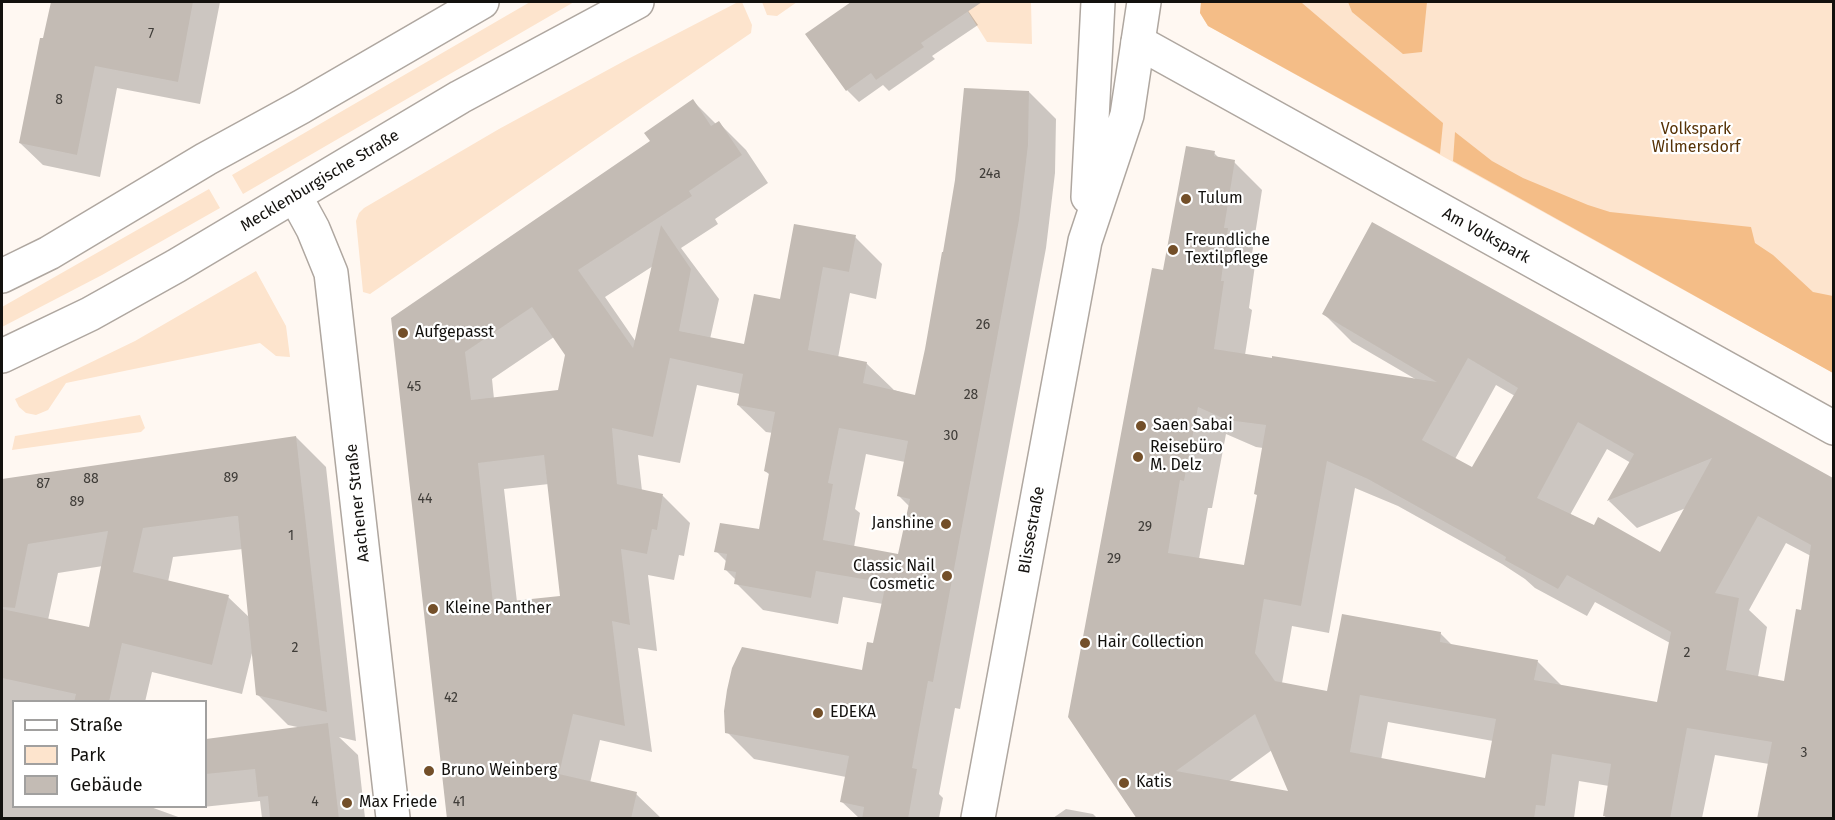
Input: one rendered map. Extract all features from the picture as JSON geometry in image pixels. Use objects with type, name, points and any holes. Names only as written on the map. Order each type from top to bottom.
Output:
[{"type":"main road","points":[[2,276],[49,253],[207,159],[482,2]]},
{"type":"main road","name":"Mecklenburgische Straße","points":[[2,356],[109,304],[176,267],[460,97],[637,2]]},
{"type":"main road","name":"Blissestraße","points":[[978,819],[1085,241],[1098,2]]},
{"type":"main road","name":"Blissestraße","points":[[1085,241],[1127,115],[1144,2]]},
{"type":"main road","name":"Am Volkspark","points":[[1138,42],[1833,428]]},
{"type":"main road","name":"Aachener Straße","points":[[295,196],[313,229],[331,273],[393,819]]},
{"type":"green space","points":[[530,2],[574,2],[243,194],[232,175]]},
{"type":"green space","points":[[738,2],[742,2],[752,25],[751,33],[370,294],[363,292],[356,221],[364,208],[499,129]]},
{"type":"green space","points":[[762,2],[797,2],[777,16],[767,15]]},
{"type":"green space","points":[[962,2],[1031,2],[1032,44],[987,42]]},
{"type":"green space","name":"Volkspark Wilmersdorf","points":[[1201,2],[1833,2],[1833,373],[1208,26],[1200,13]]},
{"type":"green space","points":[[209,189],[220,208],[102,275],[2,327],[2,307]]},
{"type":"green space","points":[[256,271],[286,326],[290,357],[276,356],[260,343],[66,383],[48,410],[36,415],[26,413],[19,407],[15,399],[135,341]]},
{"type":"green space","points":[[140,415],[145,428],[141,432],[12,450],[15,436]]},
{"type":"shaded area","points":[[1201,2],[1302,3],[1443,123],[1440,154],[1208,26],[1200,13]]},
{"type":"shaded area","points":[[1348,2],[1427,2],[1422,52],[1403,54],[1352,12]]},
{"type":"shaded area","points":[[1455,132],[1492,161],[1523,178],[1588,205],[1610,212],[1751,227],[1755,243],[1773,255],[1813,292],[1833,296],[1833,373],[1453,161]]},
{"type":"building","points":[[51,2],[193,2],[178,82],[95,66],[77,155],[19,143],[40,38],[43,38]]},
{"type":"building","points":[[851,2],[982,2],[921,43],[924,47],[876,80],[871,73],[846,91],[805,34]]},
{"type":"building","points":[[964,88],[1029,91],[1028,145],[1019,220],[933,682],[928,681],[912,768],[917,769],[908,819],[862,819],[864,807],[840,802],[849,756],[725,733],[724,711],[727,690],[732,668],[742,647],[862,670],[867,642],[873,643],[886,583],[816,571],[811,598],[734,584],[736,572],[724,570],[727,554],[714,552],[720,523],[759,529],[769,473],[764,471],[775,412],[737,405],[743,374],[670,358],[653,437],[612,428],[617,484],[663,494],[657,530],[652,529],[647,554],[621,549],[630,625],[612,621],[625,726],[573,714],[559,774],[637,792],[631,819],[447,819],[391,318],[650,141],[644,133],[693,99],[711,126],[719,121],[742,155],[689,191],[692,196],[578,270],[633,348],[661,225],[691,269],[679,331],[744,344],[754,294],[780,299],[794,224],[856,235],[849,272],[823,267],[808,350],[867,362],[863,383],[915,395],[955,180]],"holes":[[[532,307],[565,355],[558,390],[471,400],[465,352]],[[839,428],[908,441],[897,496],[910,499],[898,554],[823,540],[833,484],[828,483]],[[544,455],[560,596],[493,603],[478,463]]]},
{"type":"building","points":[[1186,146],[1215,151],[1214,156],[1235,160],[1224,228],[1228,228],[1221,281],[1224,281],[1214,349],[1437,382],[1322,314],[1372,222],[1833,478],[1833,819],[1757,819],[1772,742],[1687,728],[1670,819],[1610,819],[1610,817],[1603,816],[1611,764],[1552,754],[1545,806],[1536,805],[1534,819],[1137,819],[1068,717],[1152,268],[1163,270]],"holes":[[[1468,358],[1518,388],[1472,467],[1422,440]],[[1198,407],[1227,420],[1266,425],[1254,494],[1257,495],[1244,565],[1168,553],[1180,480],[1184,481]],[[1578,422],[1634,454],[1607,501],[1712,458],[1660,552],[1598,517],[1594,525],[1537,498]],[[1327,461],[1368,479],[1472,537],[1506,557],[1505,560],[1558,589],[1567,575],[1671,632],[1657,702],[1534,680],[1538,660],[1440,642],[1441,632],[1342,614],[1327,691],[1275,681],[1255,653],[1264,599],[1301,606]],[[1758,516],[1811,545],[1801,610],[1796,609],[1784,681],[1726,670],[1739,598],[1715,593]],[[1360,695],[1496,719],[1485,778],[1350,752]],[[1255,714],[1288,791],[1176,771]]]},
{"type":"building","points":[[296,436],[327,712],[256,695],[238,516],[143,528],[133,572],[229,595],[212,665],[122,643],[109,700],[74,700],[76,694],[2,678],[2,609],[89,627],[108,531],[28,544],[15,608],[2,607],[2,479]]},
{"type":"building","points":[[328,723],[339,819],[270,819],[268,796],[258,797],[255,769],[207,774],[207,739]]},
{"type":"place","name":"Tulum","points":[[1186,199]]},
{"type":"place","name":"Freundliche Textilpflege","points":[[1173,250]]},
{"type":"place","name":"Aufgepasst","points":[[403,333]]},
{"type":"place","name":"Saen Sabai","points":[[1141,426]]},
{"type":"place","name":"Reisebüro M. Delz","points":[[1138,457]]},
{"type":"place","name":"Janshine","points":[[946,524]]},
{"type":"place","name":"Classic Nail Cosmetic","points":[[947,576]]},
{"type":"place","name":"Kleine Panther","points":[[433,609]]},
{"type":"place","name":"Hair Collection","points":[[1085,643]]},
{"type":"place","name":"EDEKA","points":[[818,713]]},
{"type":"place","name":"Bruno Weinberg","points":[[429,771]]},
{"type":"place","name":"Katis","points":[[1124,783]]},
{"type":"place","name":"Max Friede","points":[[347,803]]}]
